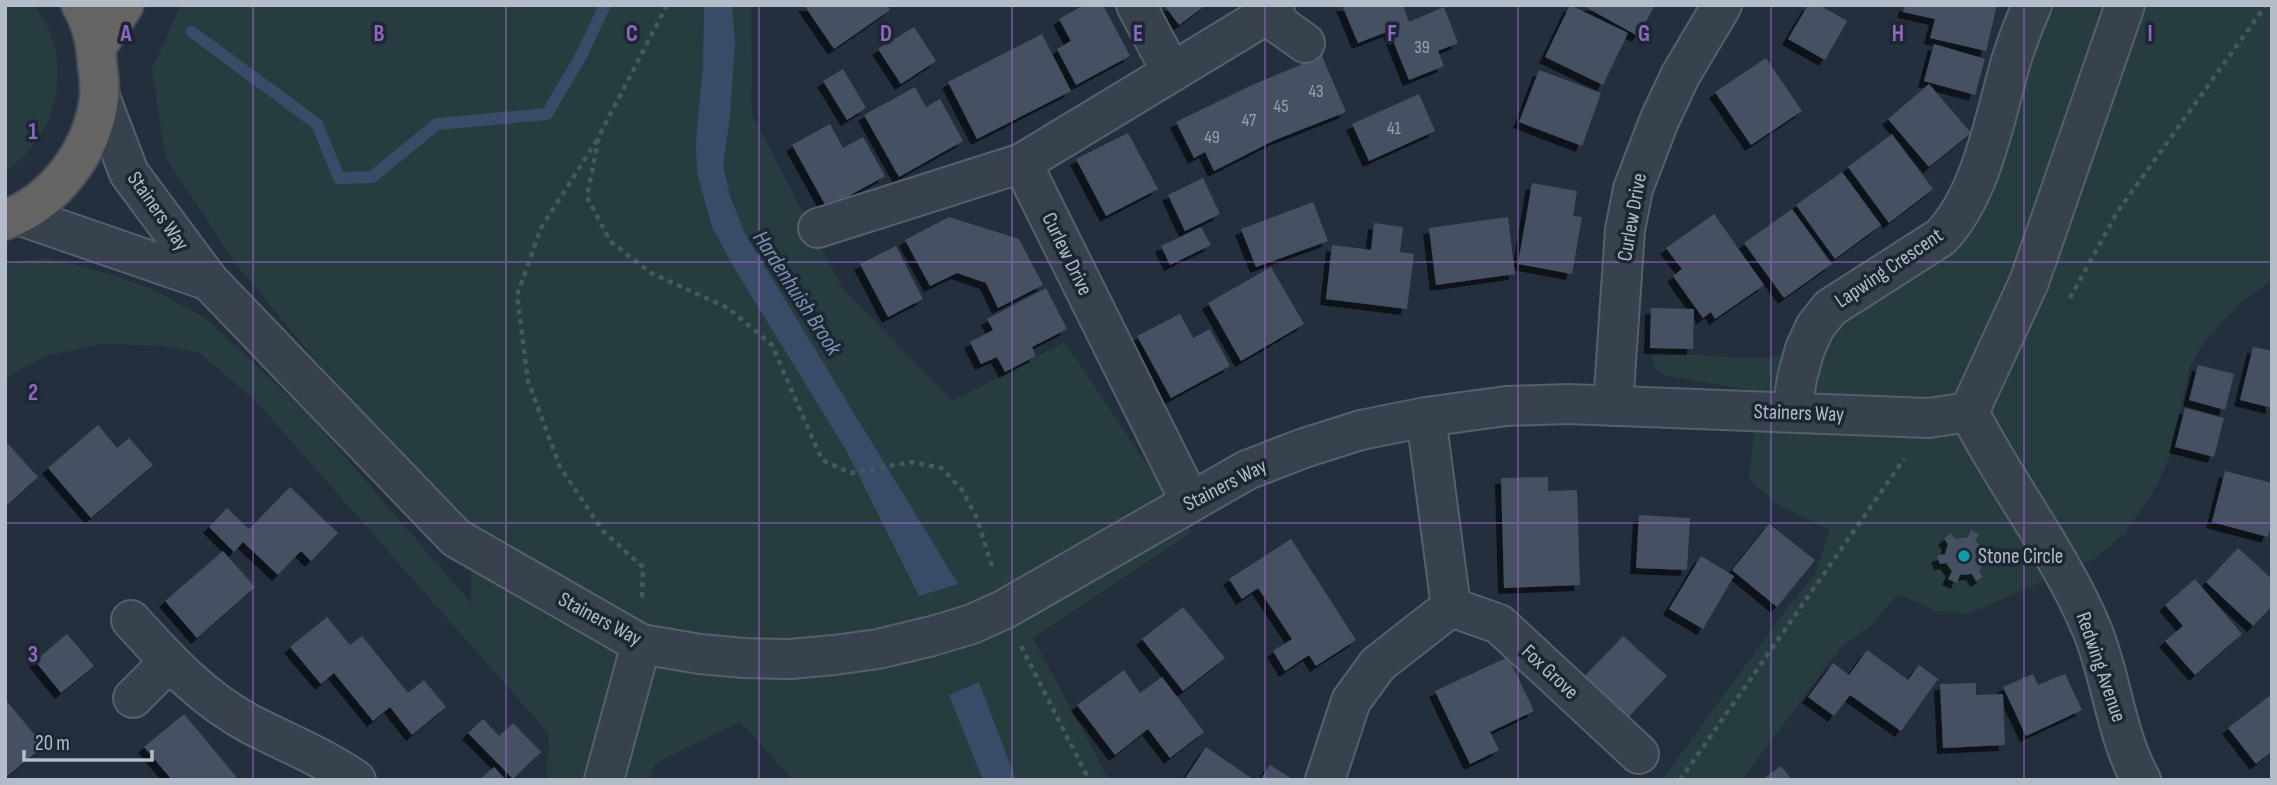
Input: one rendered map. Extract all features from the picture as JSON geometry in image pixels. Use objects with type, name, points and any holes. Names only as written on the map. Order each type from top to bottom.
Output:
[{"type":"highway","points":[[12,218],[49,194],[73,166],[91,133],[100,97],[96,48],[90,20],[81,5]]},
{"type":"highway","points":[[96,48],[124,5]]},
{"type":"street","points":[[1136,5],[1171,72]]},
{"type":"street","name":"Curlew Drive","points":[[1614,406],[1625,230],[1633,188],[1680,76],[1722,5]]},
{"type":"street","name":"Lapwing Crescent","points":[[1792,412],[1805,349],[1815,327],[1830,308],[1941,237],[1950,227],[1983,161],[2011,61],[2032,5]]},
{"type":"street","points":[[1969,412],[2029,282],[2125,5]]},
{"type":"street","points":[[818,228],[1022,163],[1270,10],[1304,43]]},
{"type":"street","name":"Stainers Way","points":[[100,97],[129,173],[209,281],[456,538],[641,644],[699,654],[790,659],[834,655],[878,649],[972,624],[1005,609],[1247,470],[1361,430],[1426,417],[1506,406],[1569,404],[1929,418],[1969,412]]},
{"type":"street","name":"Curlew Drive","points":[[1022,163],[1190,501]]},
{"type":"street","name":"Stainers Way","points":[[12,218],[209,281]]},
{"type":"street","name":"Redwing Avenue","points":[[1969,412],[2053,555],[2092,632],[2127,748],[2141,780]]},
{"type":"street","points":[[1325,780],[1351,701],[1364,682],[1378,664],[1451,607],[1426,417]]},
{"type":"street","name":"Fox Grove","points":[[1451,607],[1499,624],[1639,754]]},
{"type":"street","points":[[131,620],[169,662],[214,700],[250,724],[335,765],[356,780]]},
{"type":"street","points":[[604,780],[641,644]]},
{"type":"street","points":[[133,698],[169,662]]},
{"type":"path","points":[[2067,304],[2118,211],[2266,5]]},
{"type":"path","points":[[641,644],[643,567],[603,531],[560,467],[528,381],[517,295],[541,228],[599,136],[667,6]]},
{"type":"path","points":[[599,136],[587,197],[610,241],[651,273],[728,308],[772,345],[822,460],[851,473],[911,462],[942,468],[962,490],[976,516],[1014,632],[1089,780]]},
{"type":"path","points":[[1680,780],[1908,454],[1895,452]]},
{"type":"green space","points":[[5,5],[34,5],[48,28],[55,47],[58,68],[53,108],[45,127],[21,159],[5,171]]},
{"type":"green space","points":[[181,5],[751,5],[752,114],[842,288],[953,401],[1065,342],[1192,532],[1033,638],[1109,780],[793,780],[740,722],[655,764],[649,780],[547,780],[549,734],[255,400],[198,352],[162,346],[101,344],[47,356],[10,375],[5,381],[5,263],[48,258],[104,272],[150,288],[205,318],[307,413],[471,603],[471,533],[343,393],[235,263],[165,156],[152,68]]},
{"type":"green space","points":[[2026,5],[2272,5],[2272,280],[2239,304],[2205,341],[2190,366],[2171,454],[2152,495],[2125,533],[2096,558],[1968,614],[1936,611],[1898,594],[1870,626],[1840,648],[1742,780],[1662,780],[1791,603],[1814,576],[1830,530],[1778,505],[1749,480],[1757,391],[1666,376],[1654,366],[1653,356],[1655,352],[1746,358],[1778,356],[1823,303],[1953,211]]},
{"type":"water","points":[[704,5],[732,5],[735,42],[730,118],[723,164],[730,196],[745,234],[958,584],[919,596],[846,450],[712,227],[697,173],[696,140],[703,66]]},
{"type":"water","points":[[979,682],[1016,780],[983,780],[949,695]]},
{"type":"building","points":[[804,5],[887,5],[890,10],[834,49]]},
{"type":"building","points":[[1084,5],[1103,5],[1130,56],[1076,85],[1057,49],[1071,41],[1059,19]]},
{"type":"building","points":[[1164,5],[1206,5],[1179,25]]},
{"type":"building","points":[[1342,5],[1403,5],[1409,22],[1444,7],[1458,43],[1438,51],[1444,66],[1409,80],[1389,31],[1358,43]]},
{"type":"building","points":[[1570,5],[1628,33],[1603,85],[1545,57]]},
{"type":"building","points":[[1582,5],[1655,5],[1638,36]]},
{"type":"building","points":[[1808,5],[1819,5],[1847,21],[1825,60],[1788,39]]},
{"type":"building","points":[[1905,5],[1997,5],[1986,51],[1930,38],[1935,19],[1903,12]]},
{"type":"building","points":[[914,27],[936,61],[901,84],[878,49]]},
{"type":"building","points":[[1042,34],[1071,91],[977,139],[948,82]]},
{"type":"building","points":[[1934,44],[1985,59],[1975,95],[1924,81]]},
{"type":"building","points":[[1322,56],[1346,112],[1275,140],[1214,171],[1205,152],[1194,158],[1176,122],[1252,85]]},
{"type":"building","points":[[1766,58],[1802,111],[1751,145],[1715,92]]},
{"type":"building","points":[[843,69],[866,108],[847,120],[823,81]]},
{"type":"building","points":[[1539,70],[1601,93],[1582,146],[1519,122]]},
{"type":"building","points":[[1929,84],[1971,133],[1929,167],[1888,119]]},
{"type":"building","points":[[915,87],[926,107],[940,99],[963,141],[899,177],[864,115]]},
{"type":"building","points":[[1419,94],[1435,131],[1369,161],[1352,124]]},
{"type":"building","points":[[830,124],[843,148],[863,137],[885,176],[827,208],[792,145]]},
{"type":"building","points":[[1128,133],[1158,189],[1106,216],[1076,159]]},
{"type":"building","points":[[1892,134],[1933,189],[1889,223],[1848,167]]},
{"type":"building","points":[[1842,172],[1881,225],[1835,259],[1796,205]]},
{"type":"building","points":[[1203,178],[1220,214],[1185,231],[1168,195]]},
{"type":"building","points":[[1532,183],[1577,191],[1573,216],[1582,217],[1572,274],[1518,264]]},
{"type":"building","points":[[1313,202],[1328,241],[1256,267],[1241,229]]},
{"type":"building","points":[[1792,209],[1832,264],[1784,298],[1744,243]]},
{"type":"building","points":[[1714,214],[1764,285],[1715,319],[1711,312],[1703,318],[1673,276],[1682,269],[1666,248]]},
{"type":"building","points":[[949,217],[1019,239],[1043,285],[998,308],[986,283],[957,273],[930,286],[905,240]]},
{"type":"building","points":[[1508,217],[1515,274],[1436,285],[1429,228]]},
{"type":"building","points":[[1374,223],[1403,227],[1400,252],[1414,254],[1407,309],[1326,299],[1332,245],[1371,250]]},
{"type":"building","points":[[1201,227],[1211,245],[1170,265],[1161,246]]},
{"type":"building","points":[[896,246],[923,299],[888,317],[860,264]]},
{"type":"building","points":[[1271,267],[1304,324],[1241,361],[1208,303]]},
{"type":"building","points":[[1046,288],[1067,329],[1032,347],[1036,356],[1005,372],[997,357],[981,364],[970,342],[993,330],[987,319]]},
{"type":"building","points":[[1651,308],[1694,309],[1693,349],[1650,348]]},
{"type":"building","points":[[1180,314],[1193,338],[1210,329],[1230,366],[1171,398],[1137,336]]},
{"type":"building","points":[[2253,347],[2272,351],[2272,408],[2240,400]]},
{"type":"building","points":[[2198,365],[2234,374],[2225,410],[2189,400]]},
{"type":"building","points":[[2185,408],[2224,418],[2214,457],[2175,447]]},
{"type":"building","points":[[98,425],[117,448],[129,438],[153,465],[91,518],[48,468]]},
{"type":"building","points":[[8,444],[38,477],[5,507],[5,446]]},
{"type":"building","points":[[2225,471],[2272,483],[2272,523],[2268,537],[2212,522]]},
{"type":"building","points":[[1548,477],[1548,491],[1577,490],[1580,585],[1504,588],[1501,478]]},
{"type":"building","points":[[290,487],[338,533],[311,561],[301,551],[278,575],[243,542],[234,552],[209,527],[227,508],[249,529]]},
{"type":"building","points":[[1639,515],[1690,518],[1687,570],[1636,568]]},
{"type":"building","points":[[1769,524],[1815,560],[1777,607],[1732,570]]},
{"type":"building","name":"Stone Circle","points":[[1971,530],[1979,534],[1975,541],[1983,547],[1990,547],[1992,556],[1984,557],[1979,571],[1983,577],[1976,581],[1972,574],[1960,575],[1957,583],[1948,579],[1952,571],[1946,563],[1940,564],[1937,556],[1945,554],[1948,544],[1944,539],[1951,533],[1955,539],[1968,537]]},
{"type":"building","points":[[1291,539],[1356,640],[1316,666],[1309,655],[1285,671],[1273,651],[1292,639],[1258,588],[1242,599],[1229,579]]},
{"type":"building","points":[[2238,548],[2272,579],[2272,606],[2253,626],[2206,582]]},
{"type":"building","points":[[223,551],[255,587],[197,638],[165,601]]},
{"type":"building","points":[[1701,556],[1734,576],[1703,629],[1669,609]]},
{"type":"building","points":[[2195,579],[2242,634],[2195,675],[2165,641],[2183,626],[2165,605]]},
{"type":"building","points":[[1183,607],[1225,658],[1183,691],[1142,639]]},
{"type":"building","points":[[327,617],[350,645],[362,636],[408,693],[424,680],[446,707],[412,735],[390,707],[373,721],[334,673],[321,684],[290,647]]},
{"type":"building","points":[[67,634],[94,666],[61,693],[35,661]]},
{"type":"building","points":[[1623,636],[1667,676],[1623,723],[1579,682]]},
{"type":"building","points":[[1867,650],[1908,680],[1919,665],[1938,679],[1901,731],[1850,695],[1834,716],[1808,697],[1833,663],[1849,675]]},
{"type":"building","points":[[1508,657],[1534,711],[1490,732],[1499,750],[1470,764],[1435,691]]},
{"type":"building","points":[[1124,670],[1140,693],[1162,677],[1204,732],[1170,758],[1148,729],[1115,755],[1077,705]]},
{"type":"building","points":[[2033,674],[2038,685],[2065,674],[2082,710],[2026,736],[2003,687]]},
{"type":"building","points":[[1976,683],[1976,695],[2003,694],[2005,745],[1943,748],[1940,684]]},
{"type":"building","points":[[2272,694],[2272,751],[2256,764],[2228,728]]},
{"type":"building","points":[[5,699],[44,746],[5,778]]},
{"type":"building","points":[[184,714],[239,780],[172,780],[144,747]]},
{"type":"building","points":[[483,719],[499,736],[513,723],[541,752],[513,779],[468,733]]},
{"type":"building","points":[[1206,747],[1254,780],[1184,780]]},
{"type":"building","points":[[1270,765],[1294,780],[1260,780]]},
{"type":"building","points":[[1781,766],[1792,780],[1762,780]]},
{"type":"building","points":[[494,767],[506,780],[479,780]]},
{"type":"waterway","name":"Hardenhuish Brook","points":[[192,32],[317,124],[339,178],[372,177],[437,124],[547,114],[582,54],[605,5]]},
{"type":"place","name":"Stone Circle","points":[[1964,556]]}]
